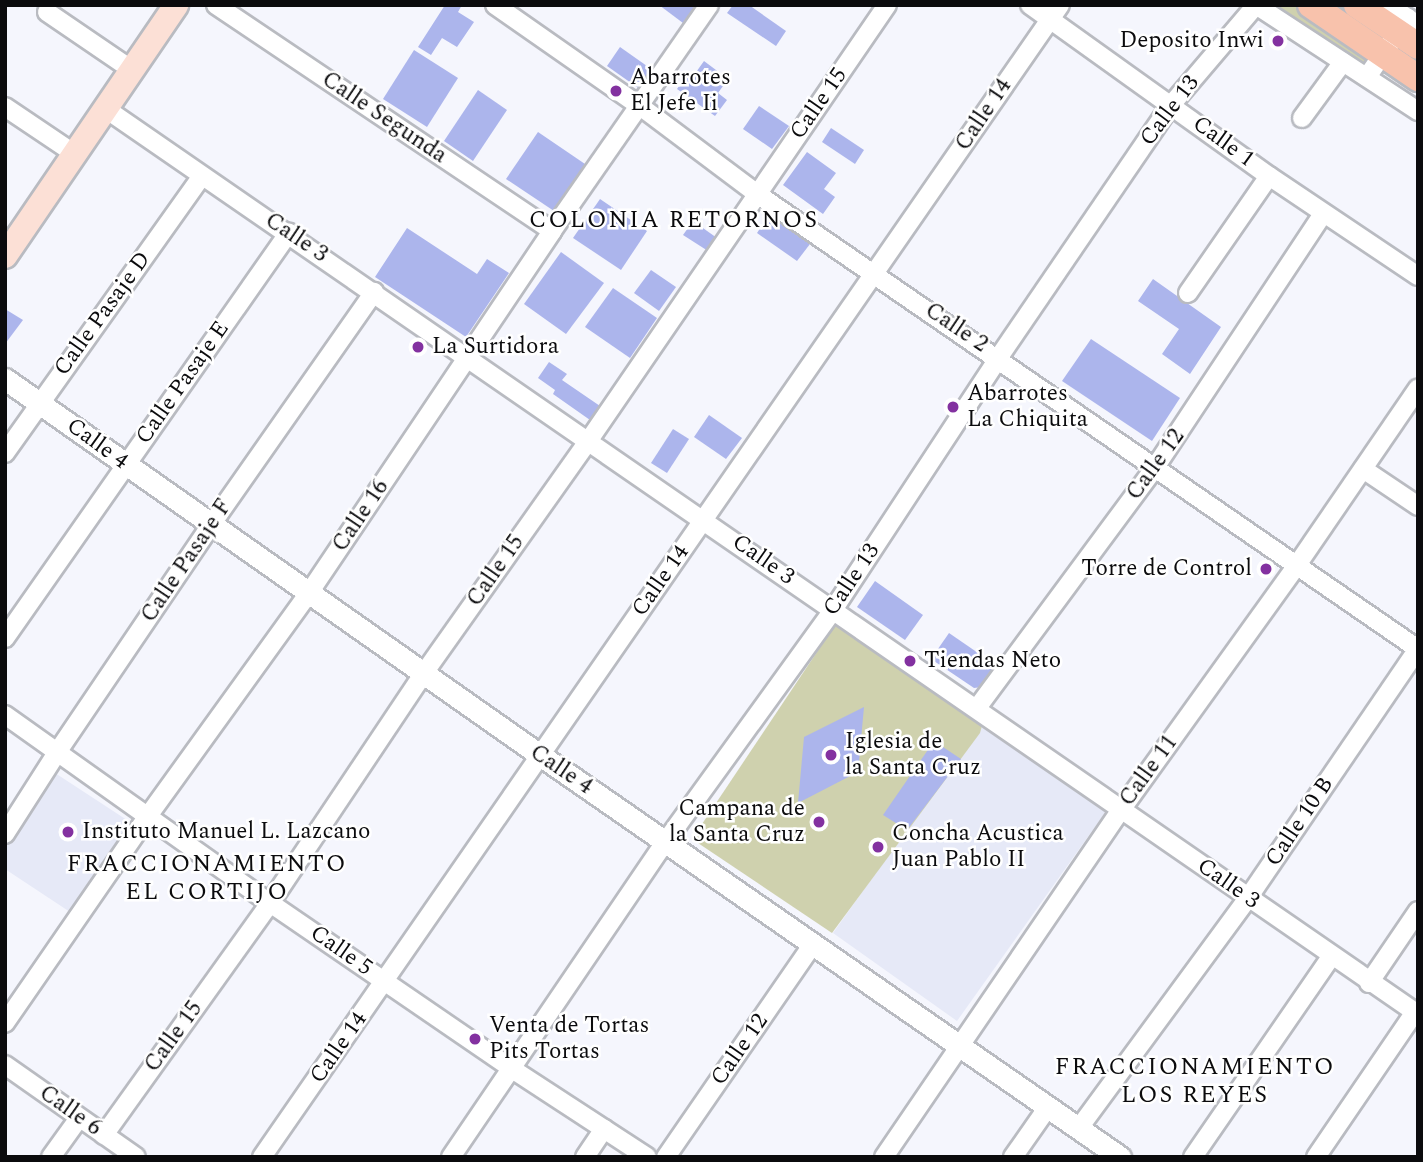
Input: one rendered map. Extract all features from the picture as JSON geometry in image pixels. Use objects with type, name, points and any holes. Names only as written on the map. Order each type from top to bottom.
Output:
[{"type":"main road","points":[[5,256],[176,5]]},
{"type":"main road","points":[[1311,5],[1405,35]]},
{"type":"main road","points":[[1357,5],[1405,35],[1418,78]]},
{"type":"street","name":"Calle Segunda","points":[[216,5],[552,232]]},
{"type":"street","name":"Calle 2","points":[[495,5],[640,106],[757,194],[1156,466],[1418,649]]},
{"type":"street","name":"Calle 16","points":[[5,1023],[148,816],[309,593],[552,232],[709,5]]},
{"type":"street","name":"Calle 15","points":[[104,1135],[270,903],[424,673],[589,440],[887,5]]},
{"type":"street","name":"Calle 1","points":[[1030,5],[1055,12],[1171,105],[1323,214],[1418,276]]},
{"type":"street","points":[[1256,5],[1418,111]]},
{"type":"street","name":"Calle 13","points":[[451,1157],[666,841],[833,610],[999,358],[1171,105],[1256,5]]},
{"type":"street","points":[[1367,77],[1405,35],[1389,5]]},
{"type":"street","points":[[47,12],[132,70]]},
{"type":"street","name":"Calle 14","points":[[262,1157],[1055,12]]},
{"type":"street","points":[[1302,118],[1343,62]]},
{"type":"street","points":[[5,107],[75,154]]},
{"type":"street","name":"Calle 3","points":[[106,108],[977,708],[1331,957],[1416,1013]]},
{"type":"street","name":"Calle Pasaje D","points":[[5,453],[202,176]]},
{"type":"street","points":[[1188,293],[1269,176]]},
{"type":"street","name":"Calle 12","points":[[977,708],[1156,466],[1323,214]]},
{"type":"street","name":"Calle Pasaje E","points":[[5,638],[289,232]]},
{"type":"street","name":"Calle Pasaje F","points":[[5,834],[213,522],[374,292]]},
{"type":"street","name":"Calle 4","points":[[5,379],[41,402],[125,465],[213,522],[309,593],[540,755],[1120,1157]]},
{"type":"street","name":"Calle 11","points":[[884,1157],[1121,810],[1297,565],[1418,388]]},
{"type":"street","points":[[1363,469],[1418,506]]},
{"type":"street","name":"Calle 10 B","points":[[1079,1128],[1248,898],[1418,649]]},
{"type":"street","name":"Calle 5","points":[[5,715],[270,903],[512,1069],[647,1157]]},
{"type":"street","points":[[1369,983],[1418,911]]},
{"type":"street","name":"Calle 12","points":[[666,1157],[813,944]]},
{"type":"street","points":[[1193,1157],[1331,957]]},
{"type":"street","points":[[1316,1157],[1416,1013]]},
{"type":"street","name":"Calle 6","points":[[5,1065],[136,1157]]},
{"type":"street","points":[[1013,1157],[1048,1107]]},
{"type":"street","points":[[51,1157],[79,1118]]},
{"type":"street","points":[[585,1157],[604,1129]]},
{"type":"shaded area","points":[[983,722],[1107,810],[957,1021],[833,933]]},
{"type":"shaded area","name":"Instituto Manuel L. Lazcano","points":[[52,771],[130,822],[70,912],[5,869],[5,841]]},
{"type":"green space","points":[[1266,5],[1296,5],[1375,57],[1365,73]]},
{"type":"green space","points":[[835,625],[983,722],[980,733],[832,933],[692,839]]},
{"type":"building","points":[[445,5],[462,5],[458,12],[474,22],[457,47],[442,38],[431,55],[418,47]]},
{"type":"building","points":[[659,5],[690,5],[694,8],[683,23]]},
{"type":"building","points":[[733,5],[749,5],[786,31],[776,46],[727,13]]},
{"type":"building","points":[[620,47],[654,71],[641,90],[607,66]]},
{"type":"building","points":[[414,50],[458,78],[427,127],[383,99]]},
{"type":"building","points":[[704,61],[728,79],[718,93],[727,100],[715,116],[677,89],[689,72],[694,75]]},
{"type":"building","points":[[478,90],[507,110],[473,161],[444,141]]},
{"type":"building","points":[[759,106],[789,126],[772,149],[743,129]]},
{"type":"building","points":[[831,128],[864,150],[855,164],[822,142]]},
{"type":"building","points":[[538,132],[585,164],[554,211],[506,179]]},
{"type":"building","points":[[807,152],[836,173],[824,189],[835,197],[823,214],[783,185]]},
{"type":"building","points":[[600,199],[647,231],[621,270],[573,238]]},
{"type":"building","points":[[769,215],[810,244],[797,261],[757,233]]},
{"type":"building","points":[[693,221],[717,238],[708,251],[683,235]]},
{"type":"building","points":[[407,228],[477,274],[487,259],[509,273],[466,337],[375,277]]},
{"type":"building","points":[[561,252],[604,283],[566,334],[524,304]]},
{"type":"building","points":[[651,270],[676,287],[659,311],[634,293]]},
{"type":"building","points":[[1153,279],[1221,327],[1190,374],[1162,354],[1179,329],[1138,301]]},
{"type":"building","points":[[613,288],[657,318],[630,358],[585,327]]},
{"type":"building","points":[[5,309],[23,320],[5,344]]},
{"type":"building","points":[[1091,339],[1180,398],[1152,441],[1062,381]]},
{"type":"building","points":[[549,362],[567,374],[562,380],[600,406],[590,420],[553,394],[555,390],[538,378]]},
{"type":"building","points":[[709,415],[742,438],[726,459],[694,437]]},
{"type":"building","points":[[673,429],[689,439],[667,473],[651,463]]},
{"type":"building","points":[[875,581],[923,615],[905,640],[857,607]]},
{"type":"building","points":[[949,633],[997,666],[982,687],[974,688],[931,659]]},
{"type":"building","name":"Iglesia de la Santa Cruz","points":[[864,707],[858,772],[798,803],[804,737]]},
{"type":"building","points":[[934,741],[961,759],[907,830],[883,815]]},
{"type":"place","name":"Deposito Inwi","points":[[1278,41]]},
{"type":"place","name":"Abarrotes El Jefe Ii","points":[[616,91]]},
{"type":"place","name":"La Surtidora","points":[[418,347]]},
{"type":"place","name":"Abarrotes La Chiquita","points":[[953,407]]},
{"type":"place","name":"Torre de Control","points":[[1266,569]]},
{"type":"place","name":"Tiendas Neto","points":[[910,661]]},
{"type":"place","name":"Iglesia de la Santa Cruz","points":[[831,755]]},
{"type":"place","name":"Campana de la Santa Cruz","points":[[819,822]]},
{"type":"place","name":"Instituto Manuel L. Lazcano","points":[[68,832]]},
{"type":"place","name":"Concha Acustica Juan Pablo II","points":[[878,847]]},
{"type":"place","name":"Venta de Tortas Pits Tortas","points":[[475,1039]]},
{"type":"district","name":"COLONIA RETORNOS","points":[[674,221]]},
{"type":"district","name":"FRACCIONAMIENTO EL CORTIJO","points":[[207,879]]},
{"type":"district","name":"FRACCIONAMIENTO LOS REYES","points":[[1195,1082]]}]
